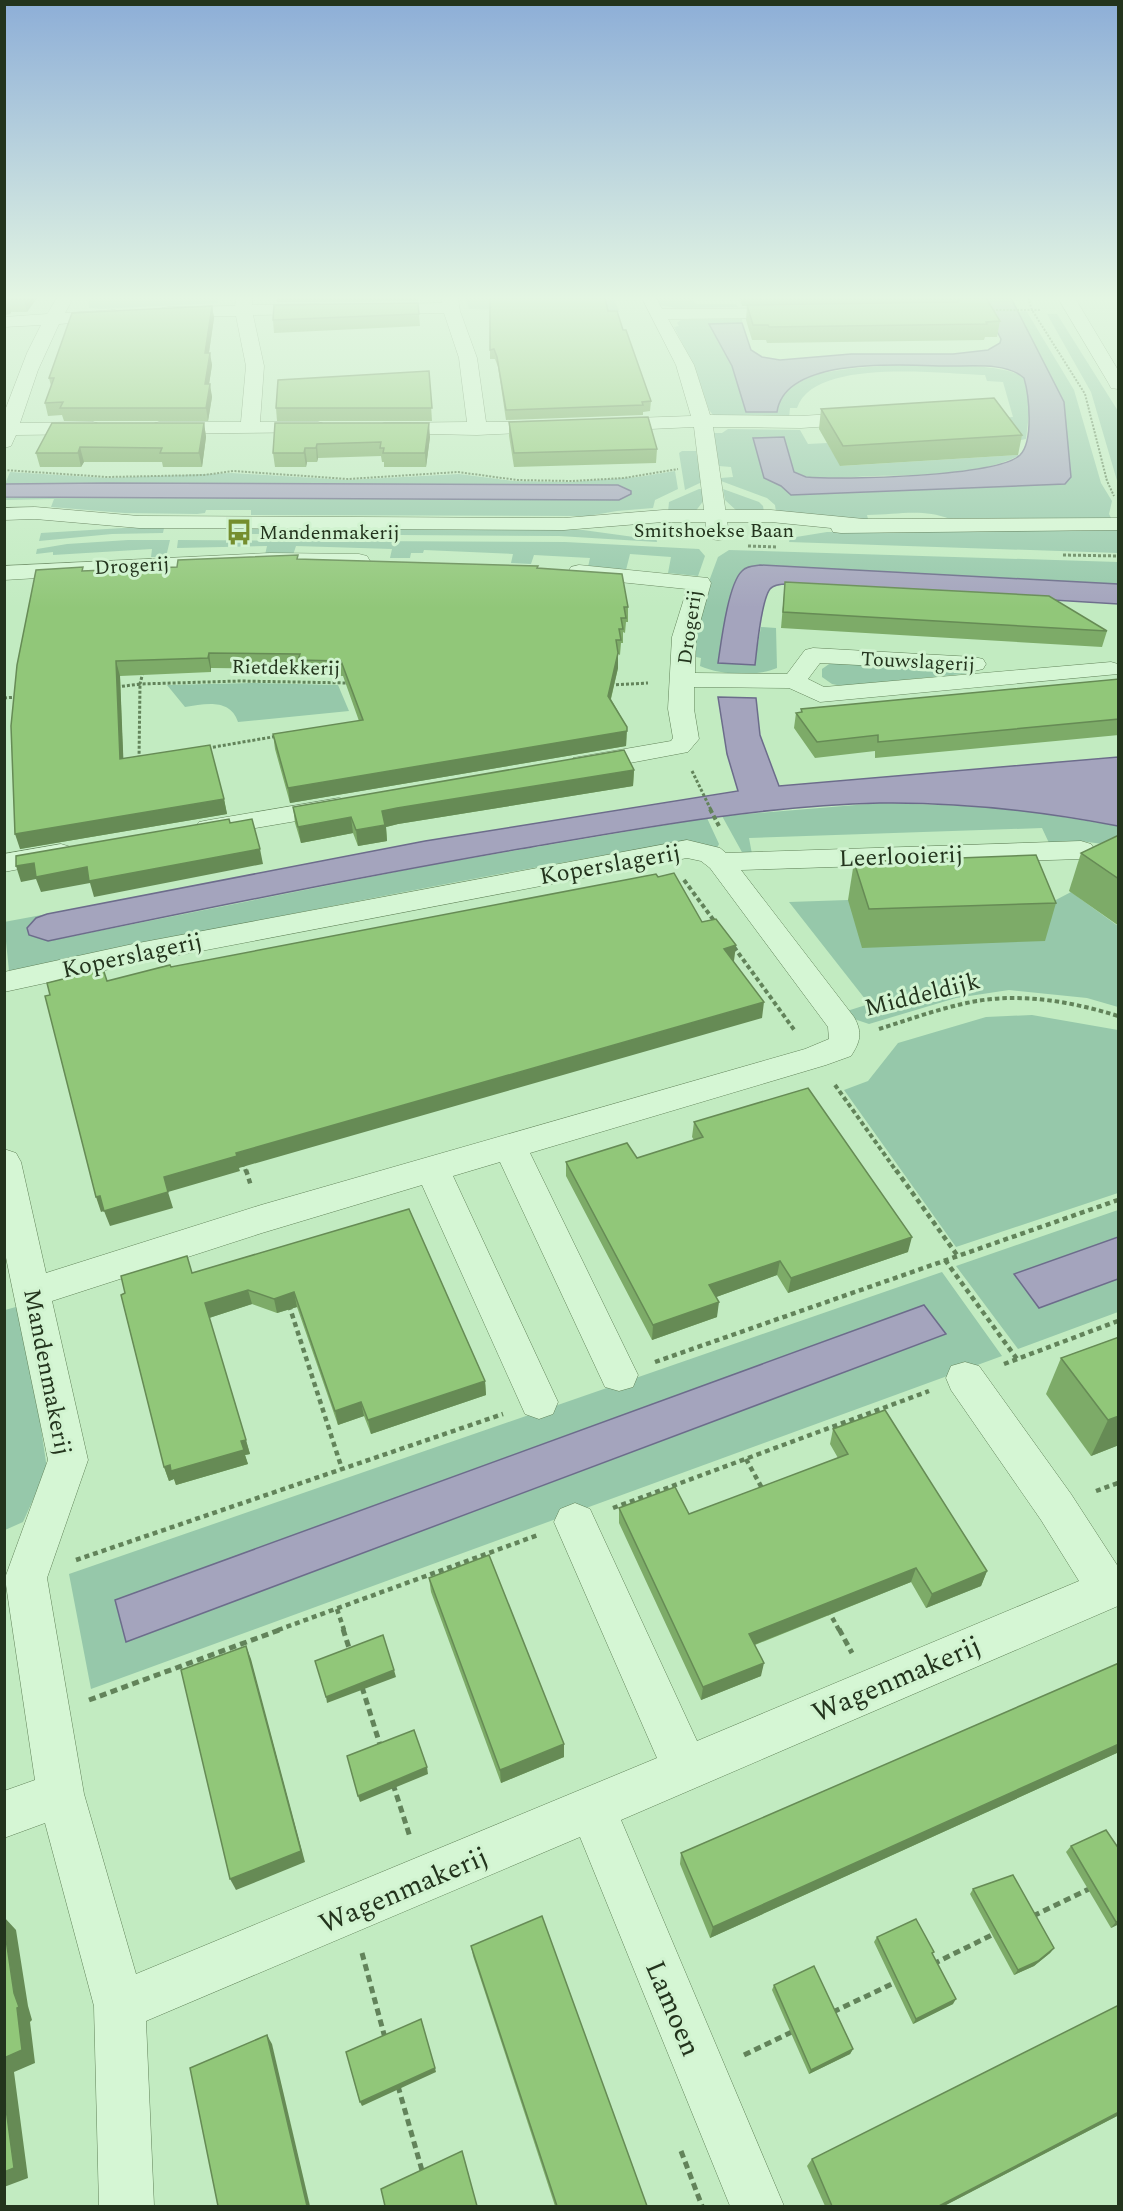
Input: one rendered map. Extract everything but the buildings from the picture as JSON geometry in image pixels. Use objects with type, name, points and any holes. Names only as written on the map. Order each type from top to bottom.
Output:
[{"type":"street","points":[[17,401],[6,433],[112,428]]},
{"type":"street","points":[[250,428],[252,401]]},
{"type":"street","points":[[474,401],[477,429]]},
{"type":"street","points":[[695,401],[712,481],[717,525]]},
{"type":"street","points":[[591,425],[701,421],[801,422],[880,417]]},
{"type":"street","points":[[366,428],[477,429],[568,426]]},
{"type":"street","points":[[135,428],[331,428]]},
{"type":"street","name":"Smitshoekse Baan","points":[[4,513],[35,513],[139,522]]},
{"type":"street","name":"Smitshoekse Baan","points":[[4,531],[139,522],[564,524],[664,533],[717,525],[774,533],[864,525],[1116,524]]},
{"type":"street","name":"Drogerij","points":[[4,573],[170,562],[313,559],[385,562]]},
{"type":"street","name":"Drogerij","points":[[552,570],[700,583],[684,637],[681,709],[686,739],[679,747],[561,767]]},
{"type":"street","name":"Touwslagerij","points":[[794,681],[813,655],[978,664],[1056,673]]},
{"type":"street","name":"Touwslagerij","points":[[682,680],[794,681],[820,695],[1110,669]]},
{"type":"street","points":[[183,833],[360,802]]},
{"type":"street","name":"Koperslagerij","points":[[4,982],[133,954],[687,849],[710,854],[720,862],[843,1025],[845,1039]]},
{"type":"street","points":[[4,863],[82,850]]},
{"type":"street","name":"Leerlooierij","points":[[720,862],[1081,850]]},
{"type":"street","points":[[33,1292],[261,1219],[815,1057],[840,1048],[845,1039]]},
{"type":"street","points":[[510,1147],[619,1375]]},
{"type":"street","name":"Mandenmakerij","points":[[4,1162],[68,1460],[15,1569],[61,1794]]},
{"type":"street","points":[[433,1170],[539,1402]]},
{"type":"street","name":"Wagenmakerij","points":[[120,2006],[424,1881],[1113,1587],[965,1378]]},
{"type":"street","points":[[575,1522],[685,1768]]},
{"type":"street","points":[[4,1815],[61,1794],[120,2006],[126,2206]]},
{"type":"street","name":"Lamoen","points":[[592,1809],[758,2206]]},
{"type":"path","points":[[1087,401],[1107,481],[1114,497]]},
{"type":"path","points":[[4,470],[107,477],[204,475],[234,470],[295,477],[348,479],[458,470],[517,480],[572,481],[624,478],[678,469]]},
{"type":"path","points":[[135,764],[140,759],[140,684],[146,662]]},
{"type":"path","name":"Drogerij","points":[[602,686],[682,680]]},
{"type":"path","name":"Rietdekkerij","points":[[106,688],[140,684],[240,681],[350,683]]},
{"type":"path","points":[[4,698],[27,696]]},
{"type":"path","points":[[200,749],[282,736]]},
{"type":"path","points":[[699,790],[718,825]]},
{"type":"path","name":"Middeldijk","points":[[845,1039],[961,1004],[1014,998],[1088,1005],[1119,1016]]},
{"type":"path","points":[[945,1260],[1017,1359]]},
{"type":"path","points":[[746,1459],[768,1501]]},
{"type":"path","points":[[826,1605],[872,1688]]},
{"type":"path","points":[[337,1609],[351,1654]]},
{"type":"path","points":[[359,1677],[384,1756]]},
{"type":"path","points":[[391,1779],[424,1881]]},
{"type":"path","points":[[1023,1921],[1097,1885]]},
{"type":"path","points":[[350,1911],[388,2048]]},
{"type":"path","points":[[927,1967],[1001,1931]]},
{"type":"path","points":[[831,2013],[905,1977]]},
{"type":"path","points":[[703,2075],[799,2029]]},
{"type":"path","points":[[397,2082],[426,2184]]},
{"type":"green space","points":[[706,401],[743,401],[747,412],[778,405],[780,401],[802,401],[797,408],[790,408],[789,418],[713,415]]},
{"type":"green space","points":[[1008,401],[1029,401],[1026,439],[1021,440],[994,418],[1013,417]]},
{"type":"green space","points":[[1077,401],[1101,483],[1112,501],[1109,514],[1111,518],[950,519],[929,514],[909,513],[867,515],[868,519],[835,519],[776,512],[775,505],[767,498],[721,481],[721,478],[733,477],[731,467],[719,466],[713,433],[722,433],[728,429],[800,430],[808,444],[827,443],[841,466],[1020,455],[1004,462],[968,471],[930,475],[806,477],[794,473],[784,437],[764,478],[1065,484],[1064,402]]},
{"type":"green space","points":[[1094,401],[1112,401],[1118,411],[1118,484]]},
{"type":"green space","points":[[696,451],[702,482],[685,490],[679,453]]},
{"type":"green space","points":[[675,471],[678,489],[655,500],[653,508],[588,516],[251,515],[251,510],[206,510],[205,513],[197,514],[124,513],[51,507],[54,499],[5,500],[4,497],[619,500],[631,494],[631,491],[618,485],[5,484],[10,472],[107,478],[232,473],[347,480],[459,474],[514,481],[570,482],[638,477]]},
{"type":"green space","points":[[703,489],[704,500],[695,512],[668,512],[669,502]]},
{"type":"green space","points":[[723,489],[759,502],[764,512],[738,512],[725,500]]},
{"type":"green space","points":[[164,528],[163,533],[112,534],[39,541],[41,533]]},
{"type":"green space","points":[[246,528],[583,530],[634,537],[656,537],[657,542],[559,536],[244,534]]},
{"type":"green space","points":[[1118,530],[1118,553],[789,542],[790,538],[827,532]]},
{"type":"green space","points":[[170,540],[166,557],[151,557],[152,549],[36,554],[37,549],[67,544]]},
{"type":"green space","points":[[178,540],[565,542],[699,549],[705,556],[698,576],[668,573],[671,557],[630,554],[626,570],[588,567],[590,558],[534,555],[531,564],[511,563],[513,554],[424,550],[423,553],[411,553],[410,558],[390,558],[392,549],[296,546],[293,555],[265,555],[267,546],[177,548]]},
{"type":"green space","points":[[729,550],[1118,562],[1118,584],[751,566],[718,663],[754,665],[761,627],[776,628],[777,668],[759,673],[728,673],[700,666],[701,658],[691,656],[705,592],[718,557]]},
{"type":"green space","points":[[832,662],[968,669],[972,673],[842,686],[832,684],[822,677],[822,669]]},
{"type":"green space","points":[[252,683],[338,685],[349,711],[238,722],[229,709],[216,704],[185,707],[167,685]]},
{"type":"green space","points":[[880,803],[1003,807],[1118,826],[1118,846],[1080,841],[1049,843],[1042,828],[749,838],[752,854],[743,854],[722,816]]},
{"type":"green space","points":[[707,818],[719,844],[717,848],[689,842],[673,843],[424,888],[9,971],[4,922],[47,914],[36,918],[48,941],[436,864]]},
{"type":"green space","points":[[1071,892],[1118,926],[1118,1007],[1087,998],[1009,990],[956,998],[869,1024],[851,1018],[847,1011],[869,1004],[789,902],[848,900],[1033,912]]},
{"type":"green space","points":[[1032,1015],[1118,1030],[1118,1193],[956,1247],[844,1090],[868,1081],[898,1043],[986,1017]]},
{"type":"green space","points":[[1118,1210],[1118,1237],[1014,1274],[1039,1308],[1118,1279],[1118,1312],[1018,1349],[956,1266]]},
{"type":"green space","points":[[942,1272],[1002,1356],[91,1689],[69,1574]],"holes":[[[924,1305],[946,1334],[126,1641],[116,1600]]]},
{"type":"green space","points":[[23,1305],[47,1469],[23,1522],[5,1530],[5,1310]]},
{"type":"water","points":[[743,401],[782,401],[777,412],[746,412]]},
{"type":"water","points":[[1028,401],[1064,402],[1071,477],[1065,484],[791,495],[781,486],[764,478],[753,438],[784,437],[794,472],[806,477],[883,477],[951,472],[982,468],[1006,462],[1020,455],[1029,429]]},
{"type":"water","points":[[5,484],[618,485],[631,491],[631,494],[619,500],[5,497]]},
{"type":"water","points":[[760,565],[1118,584],[1118,604],[778,585],[770,589],[764,604],[755,665],[718,663],[726,614],[737,578],[746,568]]},
{"type":"water","points":[[718,697],[756,698],[760,735],[779,786],[1118,757],[1118,826],[1030,812],[940,804],[880,803],[786,809],[647,827],[450,861],[48,941],[29,935],[27,928],[36,918],[47,914],[425,841],[738,791],[727,754]]},
{"type":"water","points":[[1118,1237],[1118,1279],[1039,1308],[1014,1274]]},
{"type":"water","points":[[924,1305],[946,1334],[126,1642],[115,1600]]},
{"type":"place","name":"Mandenmakerij","points":[[239,532]]}]
